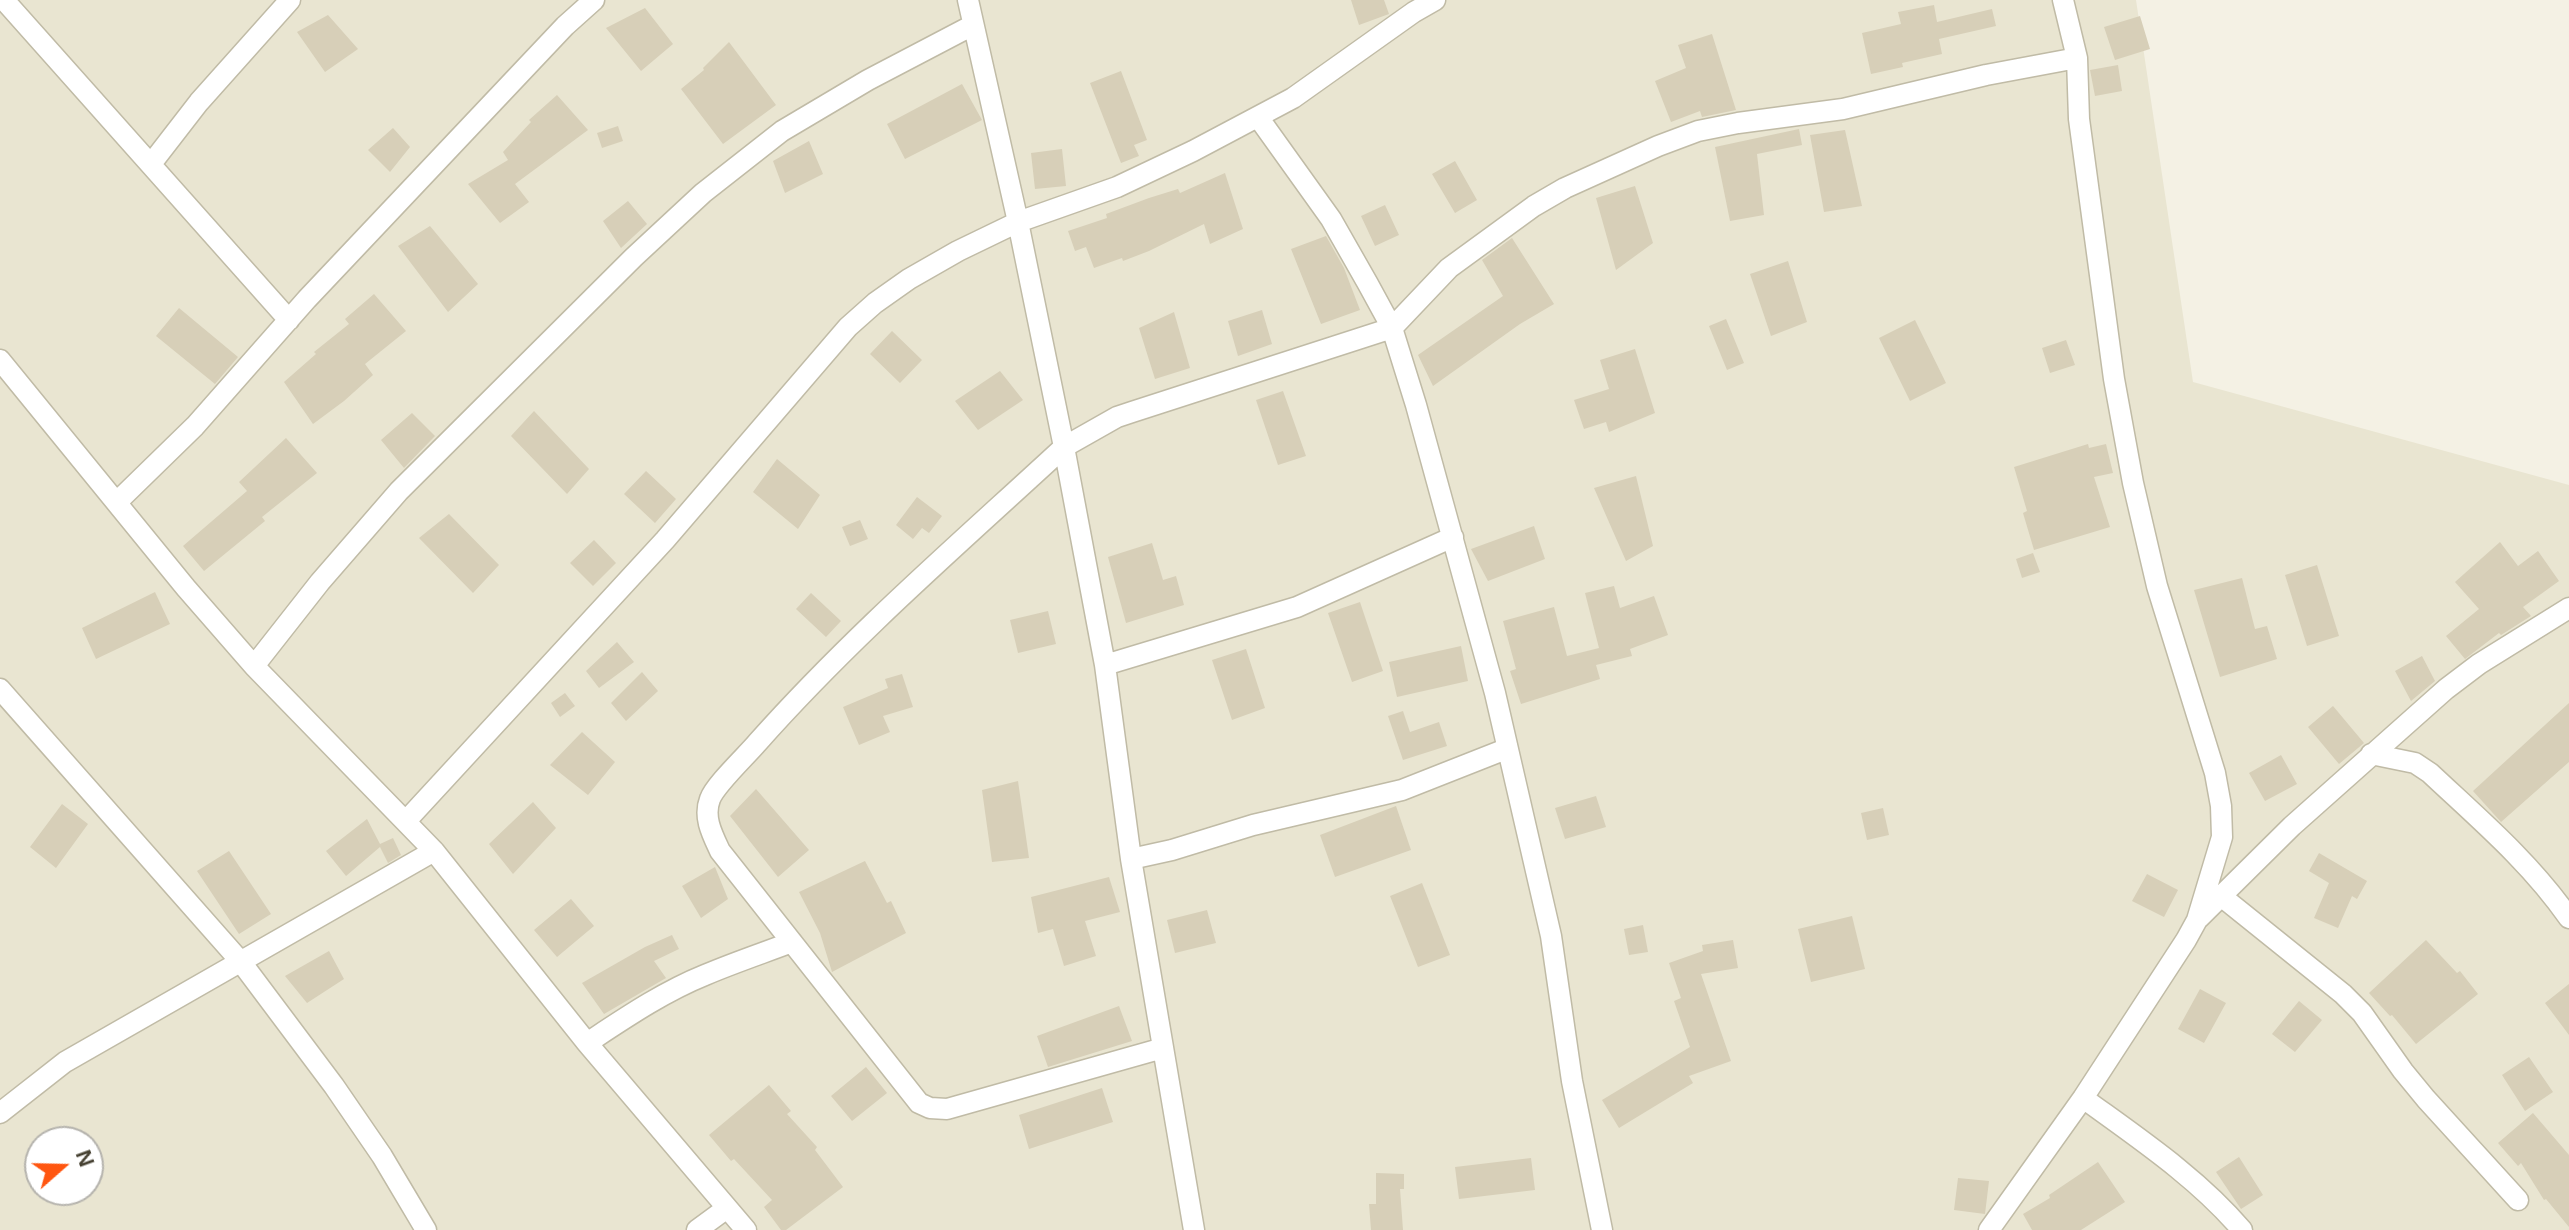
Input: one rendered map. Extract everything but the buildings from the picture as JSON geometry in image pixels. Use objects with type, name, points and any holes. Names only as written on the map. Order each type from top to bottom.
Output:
[{"type":"street","points":[[151,164],[199,102],[290,0]]},
{"type":"street","points":[[117,502],[195,426],[289,320],[565,26],[594,0]]},
{"type":"street","points":[[968,0],[1018,222],[1105,665],[1131,859],[1194,1230]]},
{"type":"street","points":[[406,821],[665,540],[848,327],[875,303],[909,279],[1018,222],[1117,187],[1258,117],[1293,98],[1435,0]]},
{"type":"street","points":[[2063,0],[2077,58],[2079,119],[2114,379],[2133,483],[2157,586],[2215,773],[2221,806],[2222,837],[2197,920]]},
{"type":"street","points":[[14,4],[289,320]]},
{"type":"street","points":[[254,666],[320,582],[399,491],[623,268],[703,193],[782,131],[868,80],[973,25]]},
{"type":"street","points":[[1163,1048],[947,1109],[930,1108],[919,1103],[720,851],[707,814],[710,797],[780,717],[868,628],[1064,447],[1117,417],[1392,328],[1449,268],[1534,206],[1565,188],[1698,131],[1843,109],[1986,75],[2077,58]]},
{"type":"street","points":[[1258,117],[1331,219],[1392,328],[1416,405],[1495,693],[1551,936],[1572,1081],[1602,1230]]},
{"type":"street","points":[[0,360],[254,666],[434,851],[587,1043],[746,1230]]},
{"type":"street","points":[[1105,665],[1297,607],[1453,537]]},
{"type":"street","points":[[1989,1230],[2083,1098],[2197,920],[2292,826],[2371,754],[2479,664],[2569,608]]},
{"type":"street","points":[[0,689],[241,962],[342,1097],[426,1230]]},
{"type":"street","points":[[1131,859],[1253,825],[1402,790],[1506,749]]},
{"type":"street","points":[[2371,754],[2415,763],[2430,773],[2517,854],[2540,878],[2569,918]]},
{"type":"street","points":[[0,1113],[65,1062],[434,851]]},
{"type":"street","points":[[2221,896],[2343,994],[2362,1013],[2426,1099],[2518,1200]]},
{"type":"street","points":[[587,1043],[631,1013],[694,980],[792,942]]},
{"type":"street","points":[[2083,1098],[2190,1179],[2225,1209],[2242,1230]]},
{"type":"street","points":[[697,1230],[727,1208]]},
{"type":"shaded area","points":[[0,0],[2136,0],[2193,382],[2569,485],[2569,1230],[0,1230]]}]
